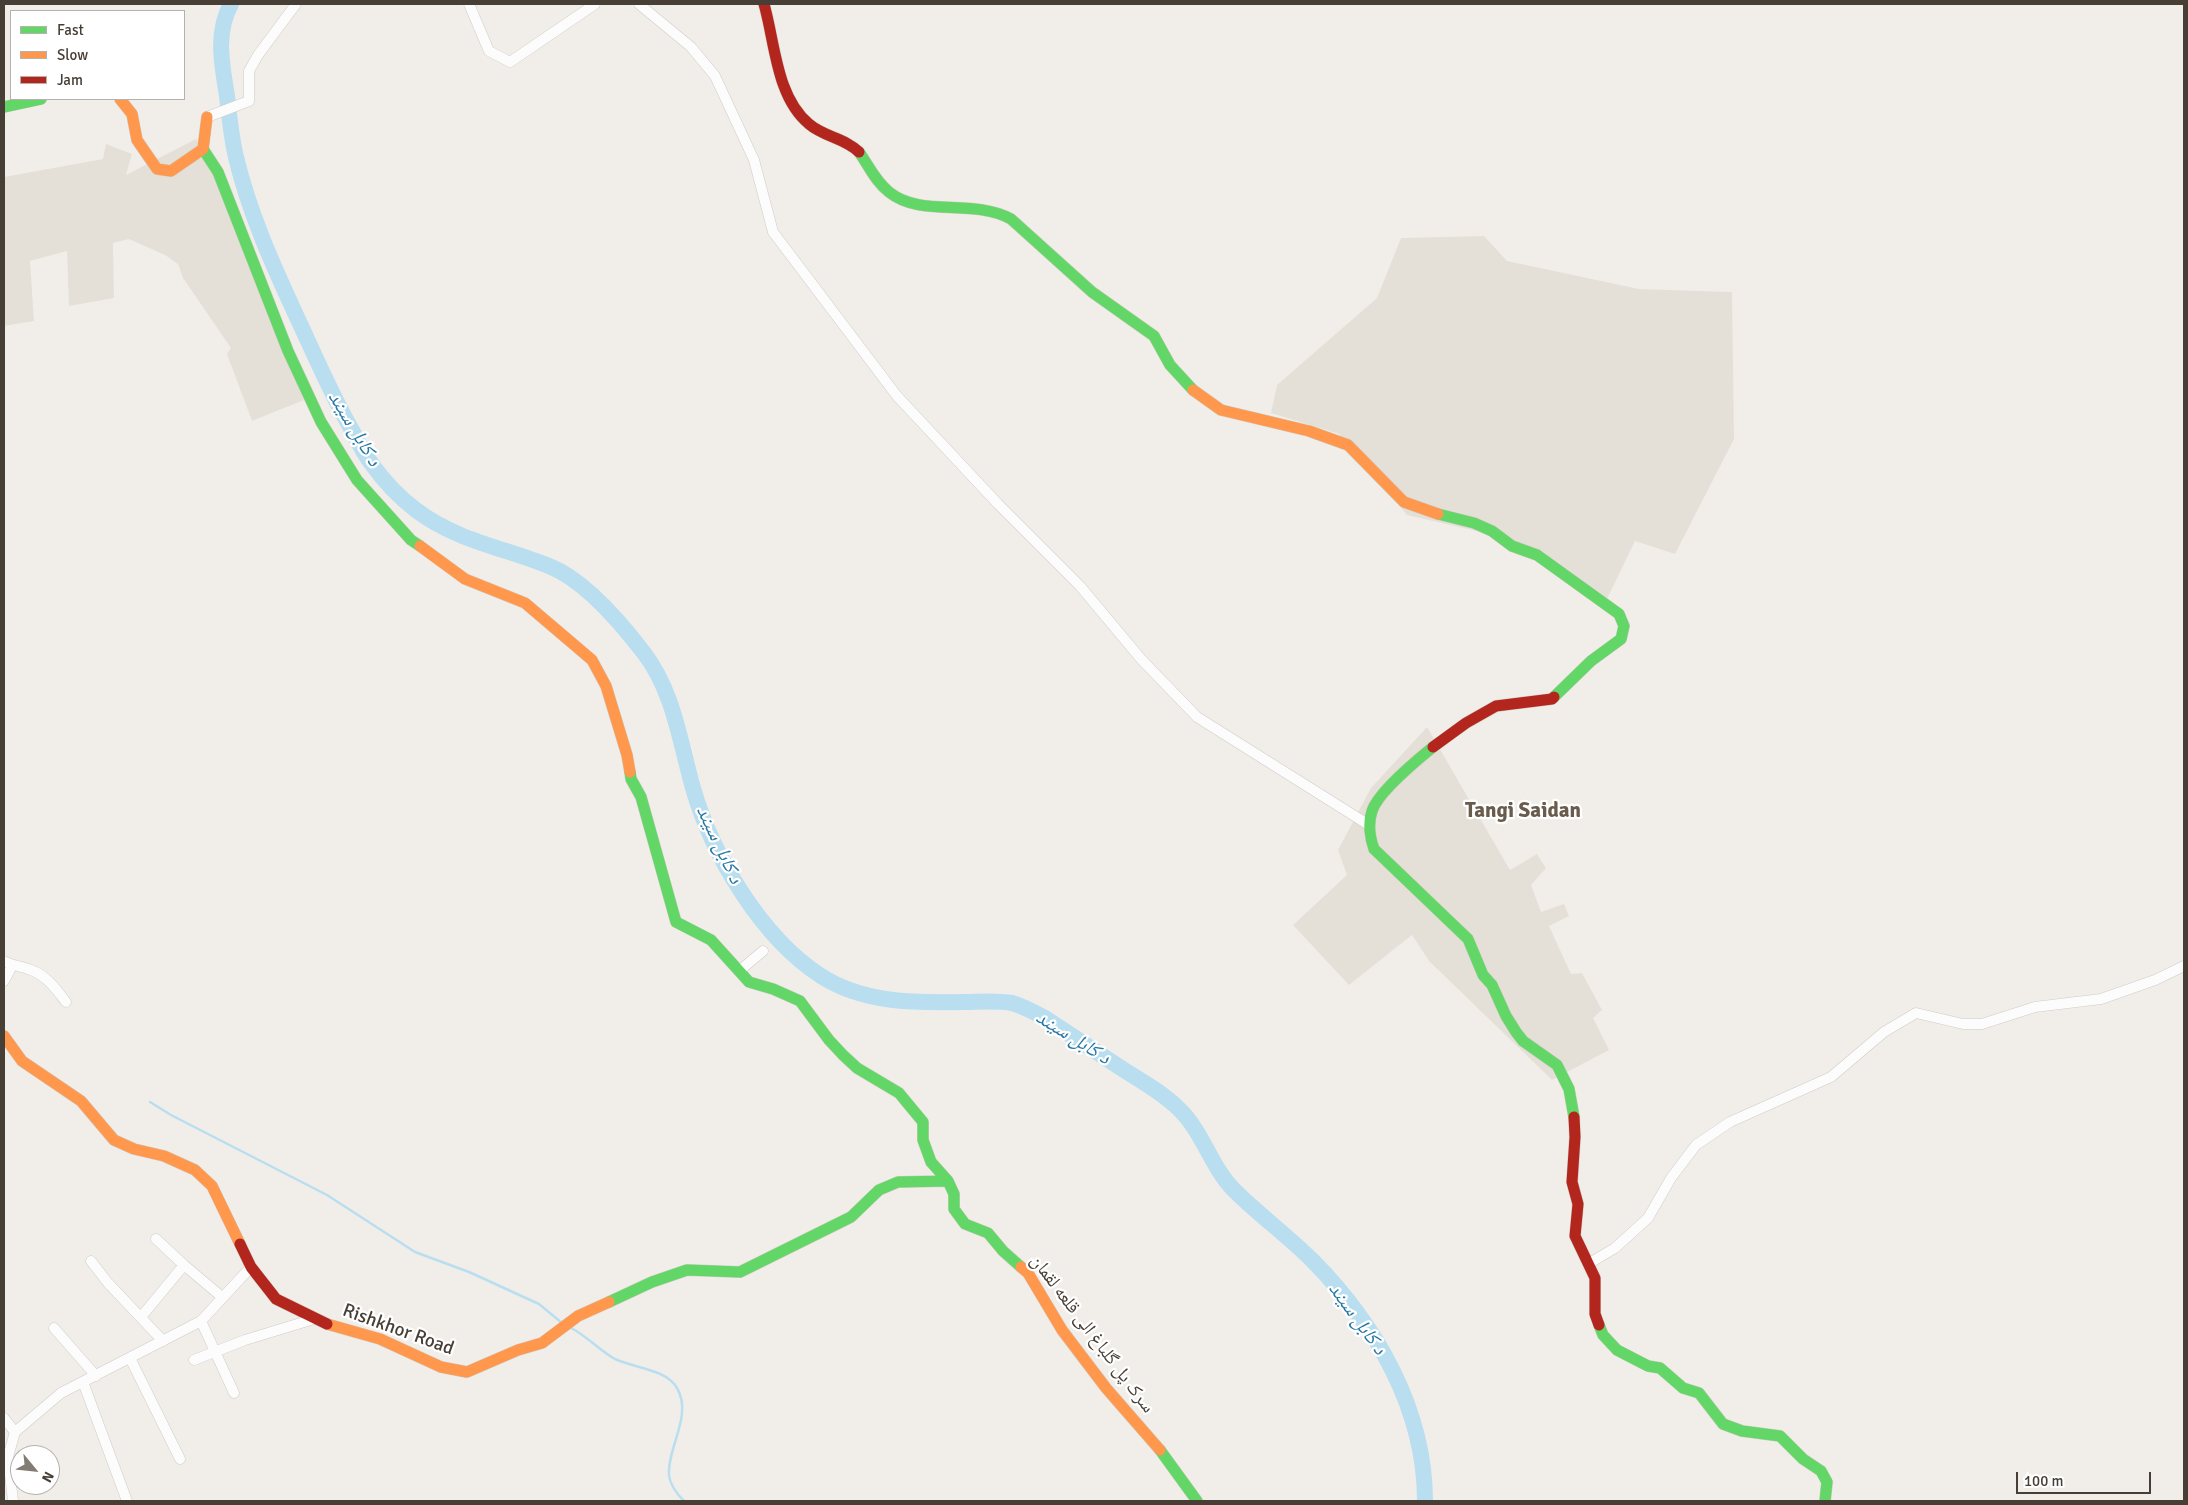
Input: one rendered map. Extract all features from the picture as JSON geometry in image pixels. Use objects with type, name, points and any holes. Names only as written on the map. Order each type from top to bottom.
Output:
[{"type":"street","points":[[121,100],[132,114],[137,140],[157,169],[171,171],[203,149],[207,117],[234,108],[248,100],[249,71],[258,55],[296,4]]},
{"type":"street","points":[[469,4],[489,51],[510,62],[595,4]]},
{"type":"street","points":[[638,4],[691,47],[715,76],[754,160],[773,232],[897,396],[998,504],[1080,586],[1141,659],[1197,717],[1369,825]]},
{"type":"street","points":[[764,4],[779,66],[798,113],[817,130],[839,138],[857,150],[872,173],[894,197],[914,204],[969,207],[994,211],[1010,218],[1050,250],[1093,292],[1154,336],[1163,348],[1170,365],[1209,403],[1221,410],[1309,431],[1348,445],[1404,502],[1450,518],[1474,523],[1492,532],[1512,546],[1537,556],[1619,614],[1624,626],[1620,639],[1591,661],[1552,699],[1496,706],[1466,723],[1407,768],[1379,800],[1372,811],[1369,825],[1370,838],[1374,849],[1468,939],[1483,975],[1492,985],[1506,1016],[1516,1032],[1523,1042],[1557,1065],[1569,1089],[1575,1129],[1575,1161],[1572,1182],[1578,1204],[1575,1236],[1595,1278],[1595,1314],[1603,1335],[1617,1350],[1648,1366],[1660,1368],[1683,1388],[1699,1393],[1723,1424],[1742,1431],[1780,1436],[1803,1459],[1821,1471],[1827,1482],[1824,1501]]},
{"type":"street","points":[[4,107],[37,100]]},
{"type":"street","name":"سرک پل گلباغ الی قلعه لقمان","points":[[203,149],[218,172],[288,351],[321,422],[357,480],[410,540],[465,579],[525,603],[592,660],[606,686],[627,755],[631,779],[640,797],[676,922],[710,940],[749,982],[774,989],[800,1001],[816,1020],[829,1040],[843,1055],[857,1068],[899,1093],[923,1122],[923,1140],[931,1162],[948,1181],[954,1194],[954,1209],[966,1224],[988,1233],[1003,1251],[1028,1274],[1062,1330],[1106,1388],[1159,1448],[1197,1501]]},
{"type":"street","points":[[739,971],[763,951]]},
{"type":"street","points":[[4,981],[8,963],[31,970],[51,982],[66,1002]]},
{"type":"street","points":[[1588,1264],[1615,1248],[1648,1218],[1671,1178],[1696,1145],[1730,1122],[1831,1077],[1884,1032],[1916,1014],[1963,1024],[1982,1024],[2035,1007],[2101,998],[2155,980],[2184,966]]},
{"type":"street","name":"Rishkhor Road","points":[[4,1036],[22,1061],[82,1101],[114,1140],[134,1149],[164,1156],[195,1170],[212,1186],[251,1267],[276,1298],[314,1319],[345,1330],[380,1339],[441,1367],[467,1372],[518,1350],[542,1343],[578,1316],[652,1282],[687,1270],[740,1272],[851,1217],[879,1190],[885,1187],[898,1182],[948,1181]]},
{"type":"street","points":[[156,1239],[222,1297]]},
{"type":"street","points":[[91,1261],[108,1283],[163,1341]]},
{"type":"street","points":[[140,1317],[184,1265]]},
{"type":"street","points":[[13,1501],[6,1459],[15,1432],[61,1393],[200,1321],[251,1267]]},
{"type":"street","points":[[194,1360],[214,1350],[314,1319]]},
{"type":"street","points":[[200,1321],[234,1392]]},
{"type":"street","points":[[54,1328],[96,1376]]},
{"type":"street","points":[[130,1358],[180,1459]]},
{"type":"street","points":[[83,1382],[127,1501]]},
{"type":"street","points":[[4,1418],[15,1432]]},
{"type":"shaded area","points":[[196,139],[226,185],[304,400],[252,421],[227,354],[231,348],[183,278],[178,264],[165,255],[129,239],[113,243],[114,298],[69,306],[67,251],[30,261],[34,321],[4,326],[4,177],[103,159],[106,144],[132,154],[126,175]]},
{"type":"shaded area","points":[[1484,236],[1507,261],[1639,289],[1732,292],[1734,439],[1675,554],[1635,541],[1607,599],[1503,537],[1407,515],[1339,434],[1271,413],[1277,385],[1377,298],[1401,238]]},
{"type":"shaded area","points":[[1427,727],[1510,870],[1537,854],[1546,868],[1531,885],[1541,912],[1564,904],[1569,916],[1549,926],[1571,974],[1582,973],[1602,1010],[1593,1018],[1609,1050],[1552,1080],[1429,961],[1412,935],[1349,985],[1293,925],[1347,875],[1338,850],[1371,788]]},
{"type":"waterway","name":"د کابل سيند","points":[[231,4],[223,27],[221,49],[232,139],[241,178],[267,249],[335,399],[366,456],[376,469],[404,500],[416,510],[447,529],[549,566],[576,581],[625,629],[644,653],[662,684],[675,718],[693,788],[702,814],[726,867],[760,917],[799,960],[837,985],[854,992],[889,1000],[999,1002],[1012,1003],[1033,1011],[1153,1088],[1179,1109],[1194,1128],[1226,1181],[1313,1261],[1336,1286],[1376,1341],[1393,1370],[1416,1434],[1423,1467],[1425,1501]]},
{"type":"waterway","points":[[150,1102],[171,1115],[327,1195],[415,1252],[469,1272],[539,1304],[562,1323]]},
{"type":"waterway","points":[[571,1328],[615,1359],[658,1373],[672,1382],[677,1388],[681,1398],[681,1420],[669,1465],[669,1475],[677,1493],[684,1501]]},
{"type":"traffic: fast","points":[[4,107],[36,100]]},
{"type":"traffic: fast","points":[[203,149],[218,172],[288,351],[321,422],[357,480],[411,540],[420,546]]},
{"type":"traffic: fast","points":[[859,152],[880,183],[889,192],[902,200],[916,204],[980,210],[996,213],[1011,219],[1092,292],[1154,336],[1170,365],[1193,390]]},
{"type":"traffic: fast","points":[[1438,514],[1474,523],[1492,531],[1512,546],[1537,555],[1619,614],[1624,626],[1621,639],[1591,661],[1554,697]]},
{"type":"traffic: fast","points":[[1433,747],[1399,777],[1376,803],[1372,811],[1370,825],[1374,849],[1468,939],[1483,975],[1492,985],[1506,1016],[1516,1032],[1523,1041],[1557,1065],[1569,1089],[1574,1117]]},
{"type":"traffic: fast","points":[[630,772],[631,779],[641,797],[676,922],[711,940],[749,982],[773,989],[800,1001],[829,1040],[843,1055],[857,1068],[899,1093],[923,1122],[923,1140],[931,1162],[948,1181],[954,1194],[954,1209],[965,1224],[988,1233],[1003,1251],[1021,1267]]},
{"type":"traffic: fast","points":[[609,1302],[652,1282],[687,1270],[740,1272],[851,1217],[879,1190],[898,1182],[948,1181]]},
{"type":"traffic: fast","points":[[1599,1325],[1603,1335],[1617,1350],[1648,1366],[1660,1368],[1683,1388],[1699,1393],[1723,1424],[1742,1431],[1780,1436],[1803,1459],[1821,1471],[1827,1482],[1825,1501]]},
{"type":"traffic: fast","points":[[1160,1450],[1197,1501]]},
{"type":"traffic: slow","points":[[121,100],[132,114],[137,140],[157,169],[171,171],[203,149],[207,117]]},
{"type":"traffic: slow","points":[[1193,390],[1221,410],[1309,431],[1348,445],[1404,502],[1438,514]]},
{"type":"traffic: slow","points":[[420,546],[465,579],[525,603],[592,660],[606,686],[627,755],[630,772]]},
{"type":"traffic: slow","points":[[4,1036],[22,1061],[81,1101],[114,1140],[134,1149],[164,1156],[195,1170],[212,1186],[240,1244]]},
{"type":"traffic: slow","points":[[1021,1267],[1028,1273],[1062,1330],[1106,1388],[1160,1450]]},
{"type":"traffic: slow","points":[[327,1324],[380,1339],[441,1367],[467,1372],[518,1350],[542,1343],[578,1316],[609,1302]]},
{"type":"traffic: jam","points":[[764,4],[778,68],[783,84],[798,113],[821,132],[853,147],[859,152]]},
{"type":"traffic: jam","points":[[1433,747],[1466,723],[1496,706],[1552,699],[1554,697]]},
{"type":"traffic: jam","points":[[1574,1117],[1575,1137],[1572,1182],[1578,1204],[1575,1236],[1595,1278],[1595,1314],[1599,1325]]},
{"type":"traffic: jam","points":[[240,1244],[251,1267],[276,1299],[327,1324]]},
{"type":"district","name":"Tangi Saidan","points":[[1523,811]]}]
